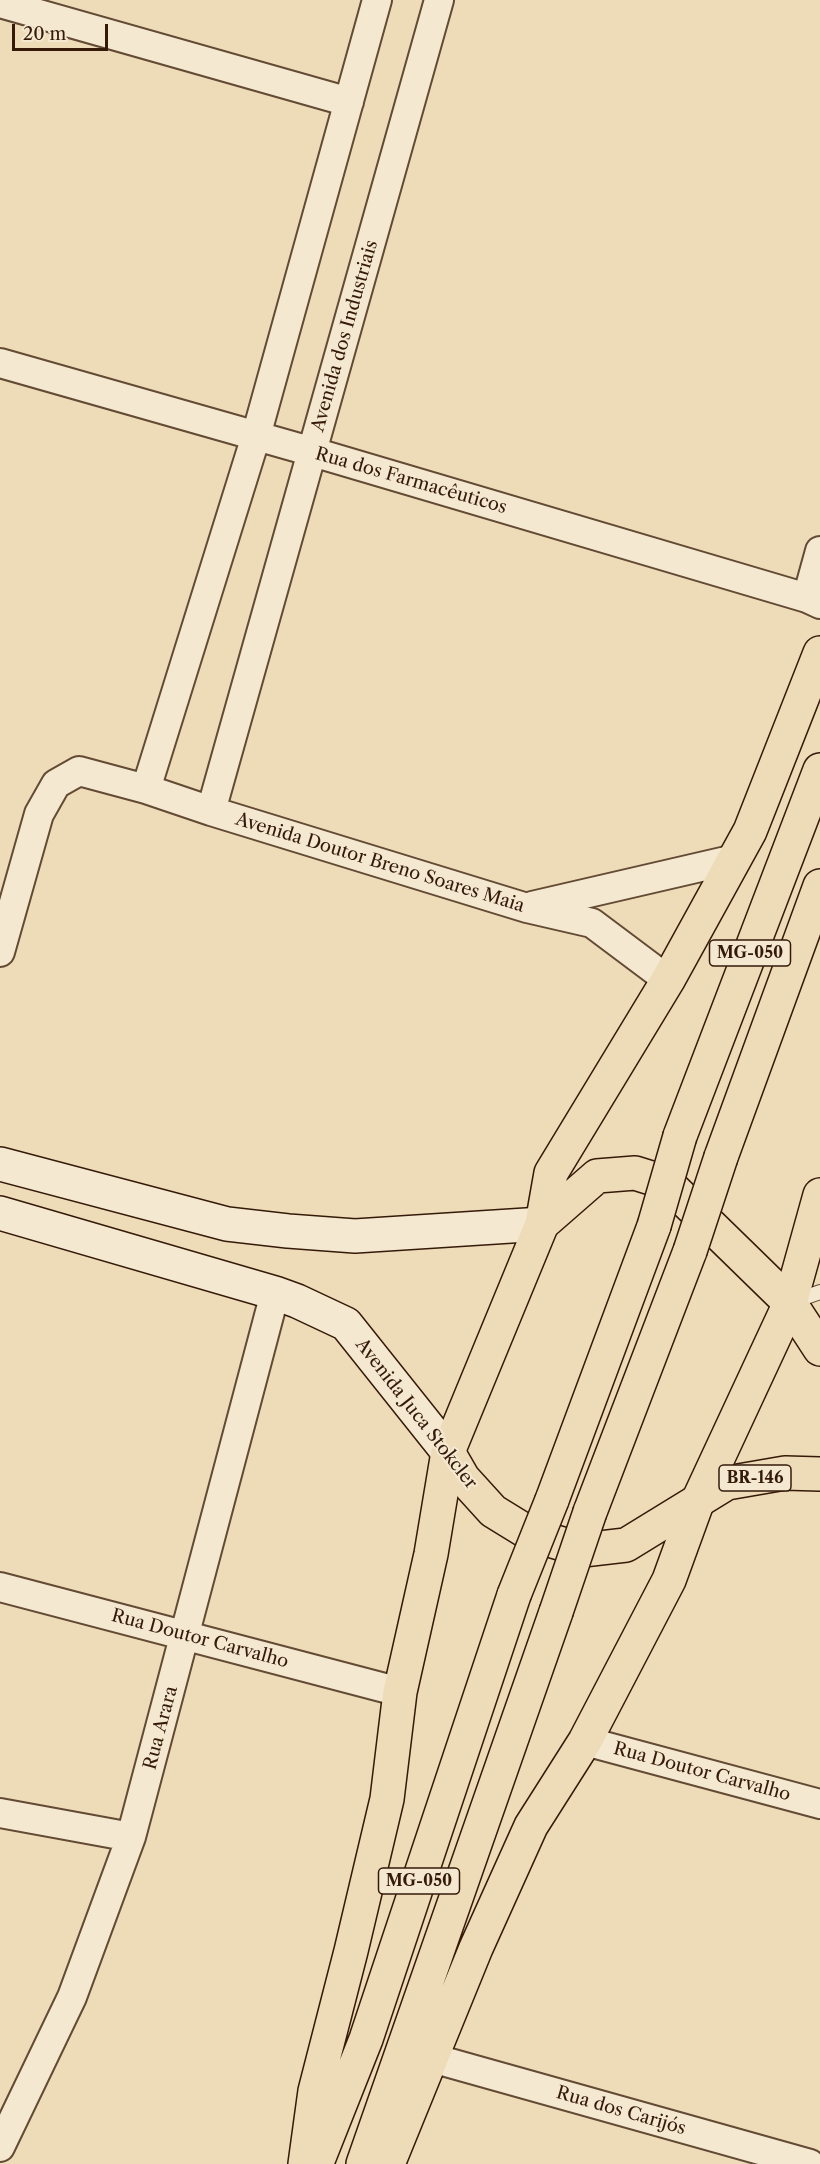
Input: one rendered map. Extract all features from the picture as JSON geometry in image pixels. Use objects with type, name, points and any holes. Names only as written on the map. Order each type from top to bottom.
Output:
[{"type":"main road","points":[[305,2164],[315,2091],[387,1799],[400,1692],[430,1554],[448,1452],[542,1224],[551,1173],[668,980],[750,831],[820,653]]},
{"type":"main road","name":"MG-050","points":[[317,2164],[366,2039],[514,1595],[552,1500],[654,1226],[680,1136],[820,770]]},
{"type":"main road","name":"MG-050","points":[[363,2164],[590,1512],[690,1251],[721,1157],[820,886]]},
{"type":"main road","points":[[0,1164],[227,1224],[355,1236],[542,1224],[597,1176],[635,1173],[667,1184],[805,1297],[820,1349]]},
{"type":"main road","points":[[388,2164],[476,1948],[531,1826],[585,1741],[669,1580],[697,1503],[805,1297],[820,1195]]},
{"type":"main road","name":"Avenida Juca Stokcler","points":[[0,1213],[275,1293],[346,1324],[448,1452],[463,1478],[493,1511],[532,1535],[583,1550],[626,1545],[727,1483],[785,1473],[820,1474]]},
{"type":"street","points":[[146,789],[256,436],[377,0]]},
{"type":"street","name":"Avenida dos Industriais","points":[[212,811],[439,0]]},
{"type":"street","points":[[0,3],[349,102]]},
{"type":"street","name":"Rua dos Farmacêuticos","points":[[0,363],[313,452],[813,601]]},
{"type":"street","points":[[813,601],[820,551]]},
{"type":"street","name":"Avenida Doutor Breno Soares Maia","points":[[8,893],[39,814],[56,784],[79,771],[146,789],[527,908],[592,923],[668,980]]},
{"type":"street","points":[[527,908],[735,859]]},
{"type":"street","points":[[0,952],[8,893]]},
{"type":"street","name":"Rua Arara","points":[[0,2147],[72,1997],[131,1837],[275,1293]]},
{"type":"street","name":"Rua Doutor Carvalho","points":[[0,1587],[400,1692]]},
{"type":"street","name":"Rua Doutor Carvalho","points":[[585,1741],[820,1804]]},
{"type":"street","points":[[0,1813],[131,1837]]},
{"type":"street","name":"Rua dos Carijós","points":[[432,2058],[810,2164]]},
{"type":"street","points":[[289,2164],[315,2091]]}]
